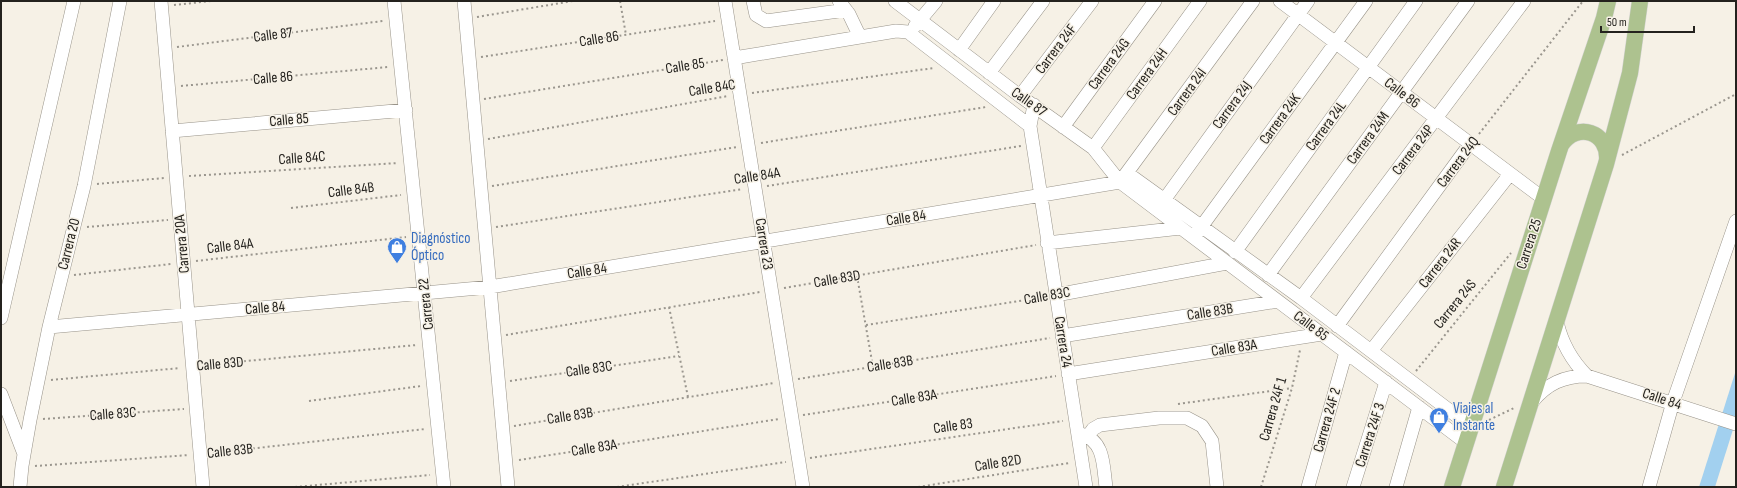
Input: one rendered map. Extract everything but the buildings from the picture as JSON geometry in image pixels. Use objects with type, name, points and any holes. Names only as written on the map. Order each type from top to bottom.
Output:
[{"type":"main road","name":"Carrera 25","points":[[1452,487],[1470,426],[1559,151],[1604,18],[1608,1]]},
{"type":"main road","points":[[1504,487],[1526,404],[1557,322],[1606,164],[1630,74],[1640,1]]},
{"type":"main road","points":[[1559,151],[1566,138],[1579,132],[1586,132],[1600,138],[1604,144],[1606,151],[1606,164]]},
{"type":"street","points":[[1,318],[74,1]]},
{"type":"street","name":"Carrera 20","points":[[20,487],[30,420],[49,327],[84,186],[120,1]]},
{"type":"street","name":"Carrera 22","points":[[394,1],[444,481]]},
{"type":"street","points":[[464,1],[508,487]]},
{"type":"street","name":"Carrera 23","points":[[725,1],[803,487]]},
{"type":"street","points":[[753,1],[756,15],[766,21],[842,5],[860,37]]},
{"type":"street","name":"Calle 87","points":[[895,1],[989,73],[1093,148],[1124,178],[1160,205]]},
{"type":"street","points":[[734,58],[902,31],[921,20],[936,1]]},
{"type":"street","points":[[959,50],[994,1]]},
{"type":"street","points":[[989,73],[1043,1]]},
{"type":"street","name":"Carrera 24F","points":[[1020,96],[1092,1]]},
{"type":"street","name":"Carrera 24G","points":[[1063,127],[1155,1]]},
{"type":"street","name":"Carrera 24H","points":[[1093,148],[1200,1]]},
{"type":"street","name":"Carrera 24I","points":[[1124,178],[1253,1]]},
{"type":"street","name":"Calle 86","points":[[1280,1],[1544,199]]},
{"type":"street","name":"Carrera 24J","points":[[1160,205],[1308,1]]},
{"type":"street","name":"Carrera 24K","points":[[1197,232],[1366,1]]},
{"type":"street","name":"Carrera 24L","points":[[1236,252],[1416,1]]},
{"type":"street","name":"Carrera 24M","points":[[1268,275],[1468,1]]},
{"type":"street","name":"Carrera 24P","points":[[1301,298],[1524,1]]},
{"type":"street","name":"Carrera 20A","points":[[161,4],[203,487]]},
{"type":"street","points":[[902,31],[952,65],[1030,126]]},
{"type":"street","name":"Carrera 24","points":[[1034,105],[1030,126],[1032,145],[1068,374],[1076,419],[1083,434],[1082,461],[1086,487]]},
{"type":"street","name":"Calle 85","points":[[172,131],[406,110]]},
{"type":"street","name":"Carrera 24Q","points":[[1337,326],[1470,144]]},
{"type":"street","name":"Carrera 24R","points":[[1371,351],[1510,174]]},
{"type":"street","name":"Calle 84","points":[[49,327],[490,287],[1040,196],[1124,178]]},
{"type":"street","points":[[1160,205],[1197,232],[1236,252],[1301,298],[1470,426]]},
{"type":"street","name":"Calle 85","points":[[1160,205],[1181,228],[1197,232],[1227,263],[1465,442]]},
{"type":"street","points":[[1649,487],[1673,402],[1736,221]]},
{"type":"street","points":[[1047,243],[1181,228]]},
{"type":"street","name":"Calle 83C","points":[[1056,295],[1227,263]]},
{"type":"street","name":"Calle 83B","points":[[1062,336],[1278,301]]},
{"type":"street","points":[[1557,322],[1560,334],[1570,357],[1587,376]]},
{"type":"street","name":"Calle 83A","points":[[1068,374],[1322,334]]},
{"type":"street","name":"Carrera 24F 2","points":[[1308,487],[1346,352]]},
{"type":"street","name":"Calle 84","points":[[1526,404],[1550,384],[1574,376],[1587,376],[1673,402],[1736,424]]},
{"type":"street","name":"Carrera 24F 3","points":[[1353,487],[1386,382]]},
{"type":"street","points":[[1,394],[23,460]]},
{"type":"street","points":[[1396,487],[1419,407]]},
{"type":"street","points":[[1106,487],[1102,453],[1096,442],[1083,434],[1100,425],[1159,418],[1187,418],[1202,426],[1212,441],[1217,487]]},
{"type":"path","points":[[161,4],[211,1]]},
{"type":"path","points":[[466,19],[573,1]]},
{"type":"path","points":[[620,1],[626,35]]},
{"type":"path","name":"Carrera 24Q","points":[[1470,144],[1583,1]]},
{"type":"path","name":"Calle 86","points":[[470,59],[728,20]]},
{"type":"path","name":"Calle 87","points":[[165,49],[381,21]]},
{"type":"path","name":"Calle 85","points":[[473,101],[734,58]]},
{"type":"path","name":"Calle 84C","points":[[477,140],[740,94],[952,65]]},
{"type":"path","name":"Calle 86","points":[[168,88],[401,66]]},
{"type":"path","points":[[1606,164],[1736,94]]},
{"type":"path","name":"Calle 84A","points":[[485,229],[1032,145]]},
{"type":"path","name":"Calle 84C","points":[[194,176],[411,162]]},
{"type":"path","points":[[84,186],[176,177]]},
{"type":"path","name":"Calle 84B","points":[[291,208],[414,194]]},
{"type":"path","points":[[73,229],[179,219]]},
{"type":"path","name":"Calle 84A","points":[[61,276],[401,237]]},
{"type":"path","name":"Calle 83D","points":[[494,337],[1047,243]]},
{"type":"path","name":"Carrera 24S","points":[[1408,380],[1514,248]]},
{"type":"path","points":[[857,275],[874,367]]},
{"type":"path","name":"Calle 83C","points":[[866,325],[1056,295]]},
{"type":"path","points":[[669,307],[688,397]]},
{"type":"path","name":"Calle 83B","points":[[503,428],[1062,336]]},
{"type":"path","name":"Carrera 24F 1","points":[[1261,487],[1292,388],[1302,337]]},
{"type":"path","name":"Calle 83D","points":[[38,382],[402,347]]},
{"type":"path","name":"Calle 83C","points":[[499,382],[679,356]]},
{"type":"path","name":"Calle 83A","points":[[506,462],[1068,374]]},
{"type":"path","points":[[309,400],[434,384]]},
{"type":"path","points":[[1176,405],[1292,388]]},
{"type":"path","points":[[1487,420],[1526,404]]},
{"type":"path","name":"Calle 83C","points":[[30,420],[197,408]]},
{"type":"path","name":"Calle 83","points":[[617,487],[1076,419]]},
{"type":"path","name":"Calle 83B","points":[[23,460],[200,454],[438,428]]},
{"type":"path","name":"Calle 82D","points":[[918,487],[1082,461]]},
{"type":"path","points":[[295,487],[444,481]]},
{"type":"water","points":[[1736,370],[1736,420],[1715,487],[1699,487]]},
{"type":"place","name":"Diagnóstico Óptico","points":[[397,264]]},
{"type":"place","name":"Viajes al Instante","points":[[1439,434]]}]
